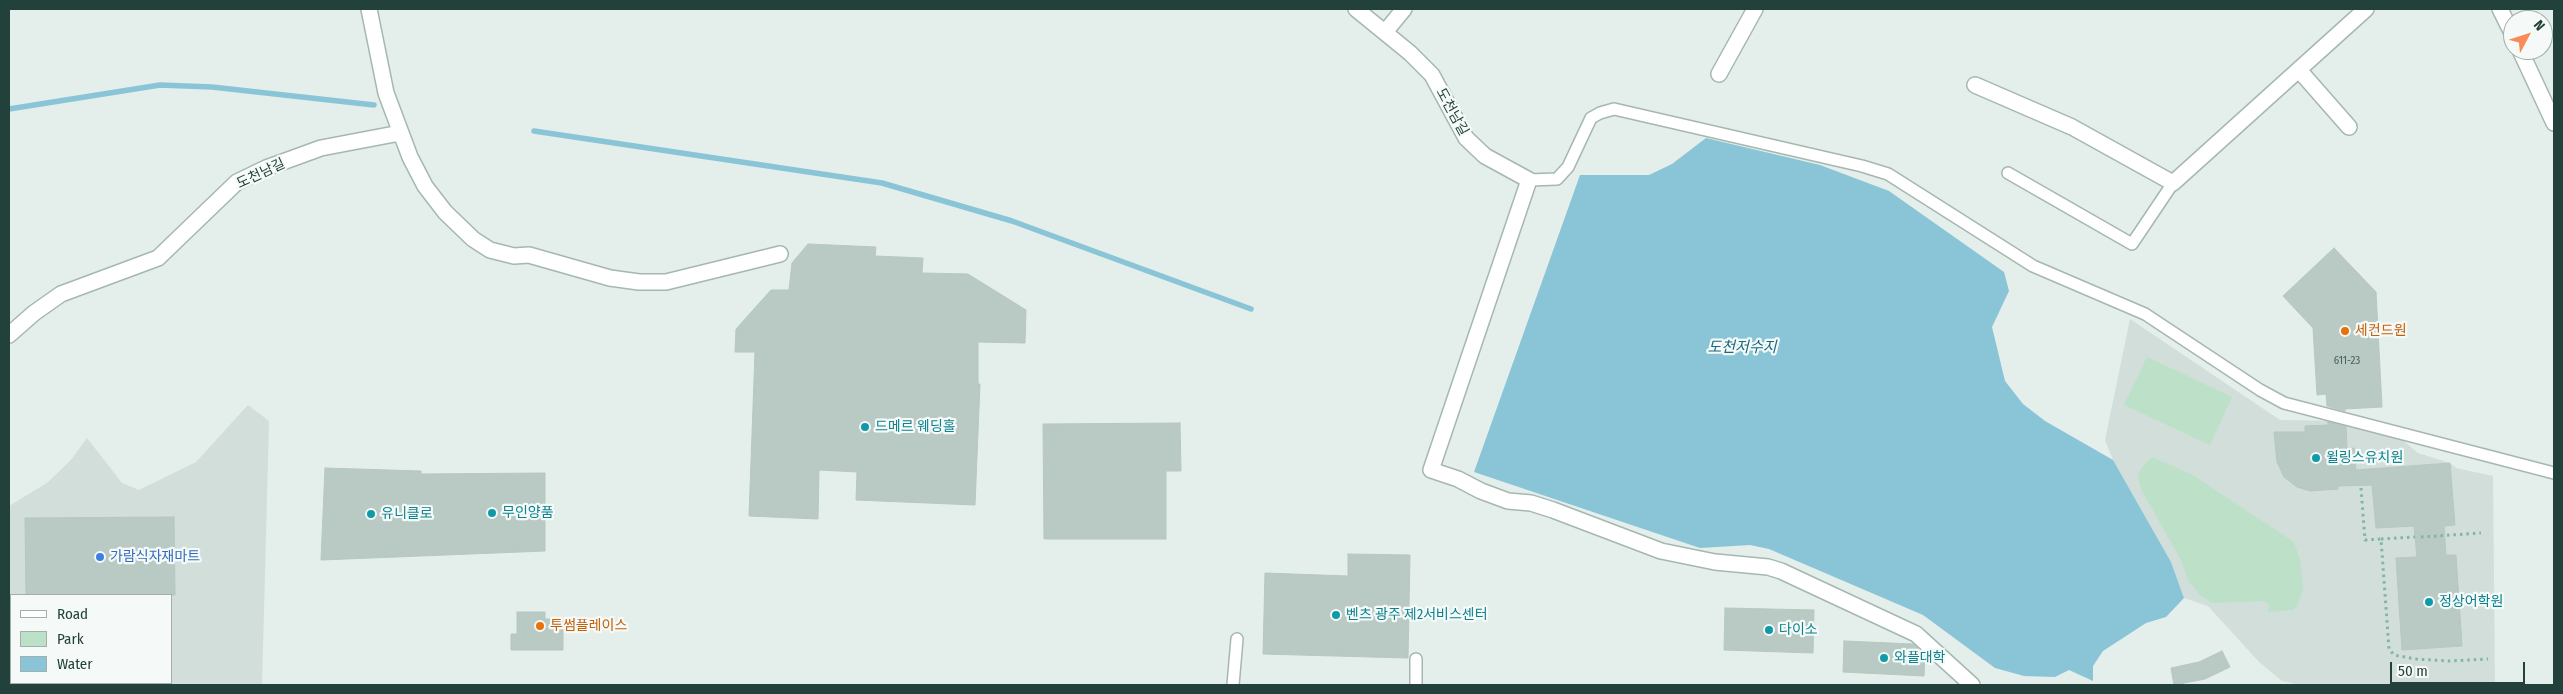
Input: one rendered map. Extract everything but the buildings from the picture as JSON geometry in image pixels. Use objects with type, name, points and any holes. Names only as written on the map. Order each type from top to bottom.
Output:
[{"type":"street","points":[[369,9],[386,93],[410,157],[425,186],[445,212],[473,239],[490,250],[514,256],[529,255],[610,278],[639,282],[666,282],[780,254]]},
{"type":"street","name":"도천남길","points":[[1356,9],[1385,32],[1432,75],[1466,138],[1485,156],[1529,180]]},
{"type":"street","points":[[1385,32],[1404,9]]},
{"type":"street","points":[[1719,74],[1756,9]]},
{"type":"street","points":[[1975,85],[2072,127],[2173,182],[2366,9]]},
{"type":"street","points":[[2525,60],[2554,123]]},
{"type":"street","points":[[2300,70],[2350,127]]},
{"type":"street","name":"도천남길","points":[[9,335],[34,313],[61,294],[158,258],[238,182],[266,168],[321,148],[400,133]]},
{"type":"street","points":[[1529,180],[1432,470],[1508,501],[1531,503],[1553,510],[1620,537],[1662,551],[1715,562],[1781,571],[1916,634],[1972,685]]},
{"type":"lane","points":[[1529,180],[1557,179],[1568,167],[1592,118],[1600,113],[1614,110],[1862,166],[1888,174],[2033,266],[2145,314],[2260,390],[2284,403],[2554,473]]},
{"type":"lane","points":[[2008,173],[2132,244],[2173,182]]},
{"type":"lane","points":[[1233,685],[1237,639]]},
{"type":"lane","points":[[1416,659],[1416,685]]},
{"type":"path","points":[[2361,488],[2365,540],[2415,537]]},
{"type":"path","points":[[2421,537],[2481,533]]},
{"type":"path","points":[[2381,539],[2389,649],[2394,655],[2449,662],[2488,659]]},
{"type":"shaded area","points":[[2130,319],[2280,420],[2338,421],[2400,438],[2418,453],[2450,463],[2456,468],[2493,476],[2495,685],[2300,685],[2282,681],[2259,662],[2208,606],[2184,598],[2171,562],[2113,460],[2105,440]]},
{"type":"shaded area","points":[[248,405],[269,421],[262,685],[9,685],[9,506],[47,483],[71,460],[87,438],[122,483],[139,490],[196,462]]},
{"type":"green space","points":[[2147,357],[2232,397],[2210,445],[2124,405]]},
{"type":"green space","points":[[2152,457],[2193,475],[2294,542],[2300,560],[2303,589],[2297,606],[2293,610],[2268,612],[2269,605],[2264,601],[2212,603],[2201,596],[2188,580],[2182,562],[2141,489],[2138,476],[2142,467]]},
{"type":"water","name":"도천저수지","points":[[1706,138],[1820,165],[1889,191],[2004,272],[2009,291],[1992,327],[2005,381],[2023,404],[2045,421],[2113,460],[2171,562],[2184,598],[2166,617],[2146,623],[2103,651],[2093,666],[2093,681],[2069,670],[2055,677],[2024,676],[1995,668],[1923,615],[1769,549],[1750,545],[1700,548],[1474,472],[1580,175],[1649,175],[1672,164]]},
{"type":"waterway","points":[[9,109],[160,85],[212,87],[374,105]]},
{"type":"waterway","points":[[534,131],[882,183],[1012,221],[1251,309]]},
{"type":"place","name":"세컨드원","points":[[2345,331]]},
{"type":"place","name":"드메르 웨딩홀","points":[[865,427]]},
{"type":"place","name":"윌링스유치원","points":[[2316,458]]},
{"type":"place","name":"무인양품","points":[[492,513]]},
{"type":"place","name":"유니클로","points":[[371,514]]},
{"type":"place","name":"가람식자재마트","points":[[100,557]]},
{"type":"place","name":"정상어학원","points":[[2429,602]]},
{"type":"place","name":"벤츠 광주 제2서비스센터","points":[[1336,615]]},
{"type":"place","name":"투썸플레이스","points":[[540,626]]},
{"type":"place","name":"다이소","points":[[1769,630]]},
{"type":"place","name":"와플대학","points":[[1884,658]]}]
